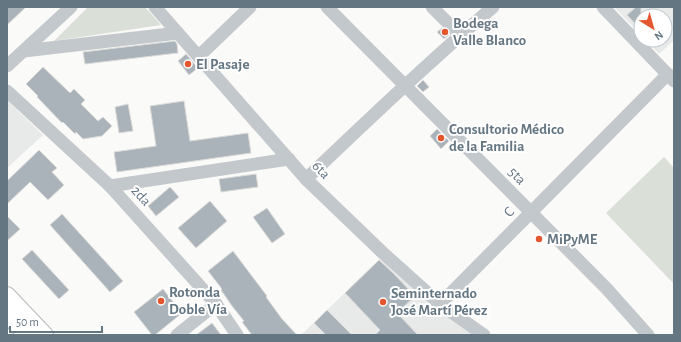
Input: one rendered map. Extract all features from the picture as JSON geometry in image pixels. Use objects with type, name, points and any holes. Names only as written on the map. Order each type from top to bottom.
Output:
[{"type":"main road","points":[[7,295],[45,335]]},
{"type":"main road","points":[[7,314],[26,335]]},
{"type":"street","name":"6ta","points":[[155,7],[306,179],[383,253],[440,304],[484,335]]},
{"type":"street","points":[[199,56],[250,7]]},
{"type":"street","name":"5ta","points":[[327,7],[530,213],[607,288],[648,335]]},
{"type":"street","points":[[432,7],[460,35]]},
{"type":"street","points":[[306,179],[404,86],[493,7]]},
{"type":"street","points":[[603,7],[671,78]]},
{"type":"street","points":[[7,66],[67,8]]},
{"type":"street","points":[[24,51],[178,32]]},
{"type":"street","name":"C","points":[[440,304],[530,213],[671,78]]},
{"type":"street","name":"2da","points":[[7,91],[110,186],[216,304],[237,335]]},
{"type":"street","points":[[110,186],[289,159]]},
{"type":"street","points":[[177,335],[216,304]]},
{"type":"shaded area","points":[[88,7],[145,7],[161,25],[54,41]]},
{"type":"shaded area","points":[[614,7],[674,7],[673,41],[673,8],[633,8],[633,27]]},
{"type":"shaded area","points":[[653,48],[665,48],[659,54]]},
{"type":"shaded area","points":[[7,100],[43,135],[7,168]]},
{"type":"shaded area","points":[[664,157],[674,168],[674,284],[606,213]]},
{"type":"shaded area","name":"Seminternado José Martí Pérez","points":[[380,259],[475,335],[301,335]]},
{"type":"building","points":[[7,7],[26,7],[7,25]]},
{"type":"building","points":[[633,10],[633,21],[627,15]]},
{"type":"building","points":[[442,28],[449,35],[444,39],[437,32]]},
{"type":"building","points":[[175,41],[177,44],[178,53],[85,64],[83,52]]},
{"type":"building","name":"El Pasaje","points":[[186,54],[198,68],[189,75],[178,61]]},
{"type":"building","points":[[43,67],[70,93],[74,89],[85,100],[81,104],[98,121],[103,117],[112,126],[102,136],[83,139],[76,132],[75,134],[63,122],[62,123],[37,97],[38,96],[26,84]]},
{"type":"building","points":[[423,80],[429,87],[423,92],[417,86]]},
{"type":"building","points":[[184,101],[190,141],[248,133],[251,153],[117,172],[114,152],[156,146],[150,106]]},
{"type":"building","points":[[128,104],[133,131],[119,133],[115,107]]},
{"type":"building","name":"Consultorio Médico de la Familia","points":[[437,129],[449,141],[441,149],[430,136]]},
{"type":"building","points":[[39,150],[57,168],[52,172],[64,185],[48,200],[30,182],[7,204],[7,181]]},
{"type":"building","points":[[256,174],[258,187],[221,192],[219,179]]},
{"type":"building","points":[[170,187],[179,197],[156,216],[148,206]]},
{"type":"building","points":[[210,201],[227,221],[196,248],[178,228]]},
{"type":"building","points":[[267,208],[285,234],[272,243],[253,217]]},
{"type":"building","points":[[62,214],[123,281],[110,292],[50,225]]},
{"type":"building","points":[[7,216],[20,229],[7,241]]},
{"type":"building","points":[[32,250],[69,290],[59,299],[22,259]]},
{"type":"building","points":[[233,251],[267,296],[266,297],[282,319],[297,335],[252,335],[242,322],[244,321],[208,271]]},
{"type":"building","points":[[379,260],[415,296],[397,313],[418,335],[375,335],[380,330],[345,293]]},
{"type":"building","name":"Rotonda Doble Vía","points":[[163,289],[182,313],[155,335],[152,335],[134,312]]},
{"type":"building","points":[[327,310],[352,335],[326,335],[314,323]]},
{"type":"building","points":[[212,323],[221,335],[196,335]]},
{"type":"place","name":"Bodega Valle Blanco","points":[[445,32]]},
{"type":"place","name":"El Pasaje","points":[[188,64]]},
{"type":"place","name":"Consultorio Médico de la Familia","points":[[441,138]]},
{"type":"place","name":"MiPyME","points":[[539,239]]},
{"type":"place","name":"Rotonda Doble Vía","points":[[161,301]]},
{"type":"place","name":"Seminternado José Martí Pérez","points":[[383,302]]}]
